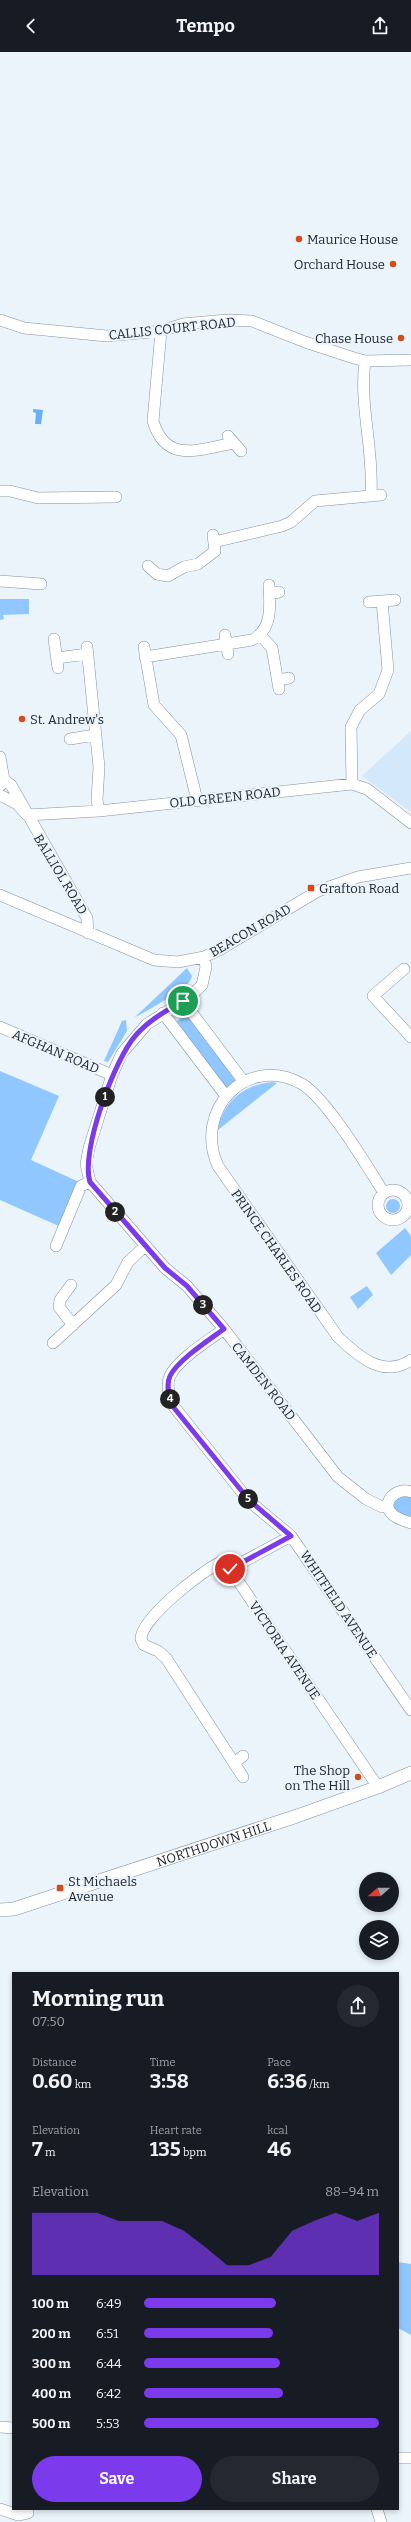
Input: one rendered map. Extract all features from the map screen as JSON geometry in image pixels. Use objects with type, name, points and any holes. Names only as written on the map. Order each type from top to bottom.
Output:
[{"type":"main road","name":"NORTHDOWN HILL","points":[[0,1910],[14,1909],[198,1850],[378,1787],[411,1772]]},
{"type":"street","name":"CALLIS COURT ROAD","points":[[0,320],[24,328],[62,333],[107,336],[161,331],[183,324],[227,320],[252,321],[331,352],[365,360],[411,360]]},
{"type":"street","points":[[161,331],[153,421],[157,434],[165,444],[182,452],[234,443]]},
{"type":"street","points":[[148,566],[157,574],[168,576],[184,567],[198,564],[214,543],[282,526],[291,522],[315,501],[376,495],[362,397],[365,360]]},
{"type":"street","points":[[0,491],[10,491],[38,498],[116,497]]},
{"type":"street","points":[[0,582],[41,584]]},
{"type":"street","points":[[197,800],[181,735],[154,705],[145,652],[252,640],[260,635],[269,617],[272,591]]},
{"type":"street","points":[[369,602],[395,600]]},
{"type":"street","points":[[352,784],[351,727],[360,710],[379,694],[388,670],[382,602]]},
{"type":"street","points":[[260,635],[272,648],[282,682]]},
{"type":"street","points":[[54,639],[57,663],[87,650],[99,767],[97,800],[99,811]]},
{"type":"street","points":[[70,739],[95,735]]},
{"type":"street","points":[[0,757],[2,783]]},
{"type":"street","name":"BALLIOL ROAD","points":[[2,783],[11,785],[87,918],[88,934]]},
{"type":"street","name":"OLD GREEN ROAD","points":[[27,815],[99,811],[352,784],[367,789],[411,823]]},
{"type":"street","name":"BALLIOL ROAD","points":[[0,795],[17,804],[27,815]]},
{"type":"street","name":"BEACON ROAD","points":[[0,895],[88,934],[154,960],[178,962],[204,957],[318,891],[358,877],[411,868]]},
{"type":"street","points":[[56,1246],[81,1186],[90,1182],[86,1164],[89,1148],[112,1074],[122,1053],[136,1035],[163,1012],[183,1001],[202,985],[206,967],[204,957]]},
{"type":"street","points":[[404,969],[373,996],[411,1037]]},
{"type":"street","points":[[183,1001],[244,1082]]},
{"type":"street","points":[[163,1012],[230,1092],[244,1082],[262,1077],[279,1076],[295,1081],[310,1090],[344,1134],[384,1193]]},
{"type":"street","name":"AFGHAN ROAD","points":[[0,1027],[112,1074]]},
{"type":"street","name":"PRINCE CHARLES ROAD","points":[[230,1092],[217,1110],[210,1134],[214,1159],[222,1173],[338,1337],[354,1353],[379,1367],[394,1367],[411,1360]]},
{"type":"street","name":"CAMDEN ROAD","points":[[90,1182],[165,1268],[187,1286],[224,1329],[338,1477],[366,1499],[382,1506],[388,1505]]},
{"type":"street","points":[[53,1343],[116,1286],[128,1262],[145,1246]]},
{"type":"street","points":[[70,1285],[60,1300],[59,1307],[73,1325]]},
{"type":"street","name":"WHITFIELD AVENUE","points":[[224,1329],[178,1365],[169,1376],[168,1390],[170,1403],[249,1500],[291,1536],[411,1710]]},
{"type":"street","points":[[411,1492],[402,1489],[397,1491],[390,1498],[388,1505],[392,1514],[411,1523]]},
{"type":"street","points":[[243,1777],[239,1759],[166,1658],[158,1651],[144,1645],[141,1639],[146,1624],[188,1584],[221,1562],[230,1569],[291,1536]]},
{"type":"street","name":"VICTORIA AVENUE","points":[[230,1569],[378,1787]]},
{"type":"street","points":[[0,2428],[12,2428]]},
{"type":"street","points":[[399,2458],[411,2458]]},
{"type":"street","points":[[0,2509],[18,2515],[28,2513]]},
{"type":"street","points":[[377,2510],[381,2522]]},
{"type":"shaded area","points":[[33,409],[43,410],[41,424],[35,424],[36,413],[33,412]]},
{"type":"shaded area","points":[[0,599],[29,599],[29,614],[3,615],[4,619],[0,620]]},
{"type":"shaded area","points":[[411,731],[411,812],[362,776]]},
{"type":"shaded area","points":[[187,968],[192,976],[188,984],[168,998],[135,1017]]},
{"type":"shaded area","points":[[187,1015],[235,1077],[235,1082],[230,1087],[225,1087],[175,1022]]},
{"type":"shaded area","points":[[126,1020],[127,1031],[108,1062],[104,1061],[122,1021]]},
{"type":"shaded area","points":[[0,1071],[59,1096],[31,1160],[79,1182],[61,1227],[0,1200]]},
{"type":"shaded area","points":[[272,1082],[277,1083],[218,1130],[224,1111],[236,1097],[243,1091],[252,1087]]},
{"type":"shaded area","points":[[393,1199],[398,1201],[400,1206],[398,1211],[393,1213],[388,1211],[386,1206],[388,1201]]},
{"type":"shaded area","points":[[405,1228],[411,1236],[411,1255],[391,1275],[376,1253]]},
{"type":"shaded area","points":[[367,1286],[373,1295],[358,1309],[350,1297]]},
{"type":"shaded area","points":[[411,1495],[411,1519],[396,1512],[393,1506],[396,1496]]},
{"type":"shaded area","points":[[399,2262],[411,2264],[411,2335],[399,2329]]},
{"type":"place","name":"Maurice House","points":[[299,239]]},
{"type":"place","name":"Orchard House","points":[[393,264]]},
{"type":"place","name":"Chase House","points":[[401,338]]},
{"type":"place","name":"St. Andrew's","points":[[22,719]]},
{"type":"place","name":"Grafton Road","points":[[311,888]]},
{"type":"place","name":"The Shop on The Hill","points":[[358,1777]]},
{"type":"place","name":"St Michaels Avenue","points":[[60,1888]]},
{"type":"route","points":[[183,1001],[163,1012],[147,1024],[122,1053],[112,1074],[89,1148],[86,1164],[90,1182],[165,1268],[187,1286],[224,1329],[178,1365],[169,1376],[168,1390],[170,1403],[249,1500],[291,1536],[282,1539],[230,1569]]}]
